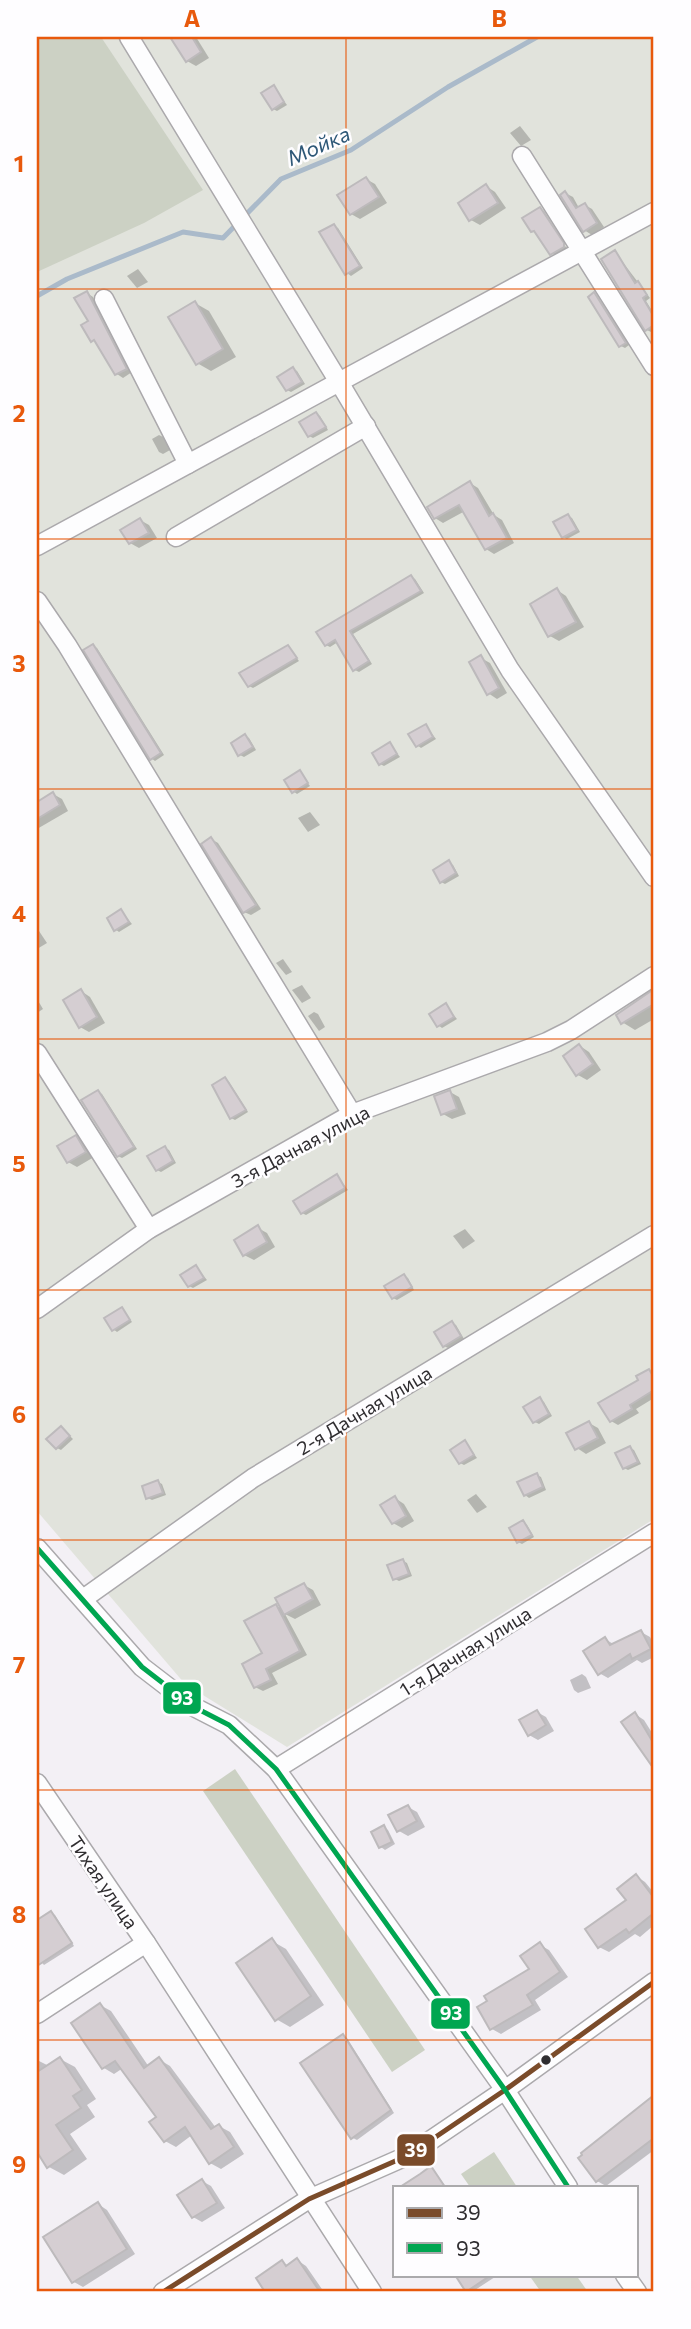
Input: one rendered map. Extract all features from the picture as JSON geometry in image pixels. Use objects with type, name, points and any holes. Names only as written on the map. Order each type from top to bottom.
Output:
[{"type":"street","points":[[129,37],[366,426],[510,670],[654,877]]},
{"type":"street","points":[[522,156],[654,366]]},
{"type":"street","points":[[37,546],[654,212]]},
{"type":"street","points":[[104,299],[188,464]]},
{"type":"street","points":[[176,537],[366,426]]},
{"type":"street","points":[[37,601],[67,645],[352,1114]]},
{"type":"street","name":"3-я Дачная улица","points":[[37,1309],[149,1229],[352,1114],[547,1042],[571,1030],[654,976]]},
{"type":"street","points":[[37,1053],[149,1229]]},
{"type":"street","name":"2-я Дачная улица","points":[[83,1599],[253,1478],[654,1235]]},
{"type":"street","name":"1-я Дачная улица","points":[[276,1769],[654,1533]]},
{"type":"street","points":[[37,1548],[142,1667],[194,1707],[229,1725],[276,1769],[505,2090],[567,2186]]},
{"type":"street","name":"Тихая улица","points":[[37,1783],[146,1943],[37,2014]]},
{"type":"street","points":[[146,1943],[309,2199],[372,2292]]},
{"type":"street","points":[[163,2292],[309,2199],[409,2155],[505,2090],[654,1982]]},
{"type":"street","points":[[626,2276],[637,2292]]},
{"type":"shaded area","points":[[37,37],[654,37],[654,1519],[287,1747],[185,1684],[37,1511]]},
{"type":"shaded area","points":[[37,37],[101,37],[203,190],[144,223],[37,272]]},
{"type":"shaded area","points":[[235,1769],[425,2050],[392,2072],[203,1791]]},
{"type":"shaded area","points":[[494,2152],[516,2186],[469,2186],[461,2174]]},
{"type":"shaded area","points":[[530,2276],[577,2276],[588,2292],[541,2292]]},
{"type":"building","points":[[170,37],[192,37],[201,52],[186,62]]},
{"type":"building","points":[[274,85],[284,102],[272,110],[261,93]]},
{"type":"building","points":[[366,177],[379,197],[350,215],[337,195]]},
{"type":"building","points":[[486,184],[498,203],[469,221],[458,203]]},
{"type":"building","points":[[565,191],[576,208],[585,203],[597,223],[583,232],[560,195]]},
{"type":"building","points":[[540,207],[564,243],[564,247],[550,255],[522,218]]},
{"type":"building","points":[[334,224],[360,266],[345,275],[319,232]]},
{"type":"building","points":[[615,250],[635,283],[638,281],[647,295],[643,298],[654,317],[654,325],[645,331],[601,259]]},
{"type":"building","points":[[87,291],[127,369],[115,375],[94,340],[91,342],[81,325],[88,321],[74,298]]},
{"type":"building","points":[[594,292],[626,343],[619,347],[588,297]]},
{"type":"building","points":[[195,301],[223,349],[196,365],[168,317]]},
{"type":"building","points":[[293,367],[302,382],[286,391],[277,377]]},
{"type":"building","points":[[316,412],[326,427],[308,437],[299,422]]},
{"type":"building","points":[[470,481],[489,516],[493,513],[507,538],[485,550],[459,505],[434,519],[427,507]]},
{"type":"building","points":[[568,514],[577,530],[562,538],[553,522]]},
{"type":"building","points":[[140,518],[149,533],[129,544],[120,530]]},
{"type":"building","points":[[411,575],[421,591],[350,631],[369,661],[353,671],[335,640],[325,646],[316,632]]},
{"type":"building","points":[[557,588],[576,622],[548,637],[530,604]]},
{"type":"building","points":[[93,644],[161,753],[150,760],[83,650]]},
{"type":"building","points":[[288,645],[297,658],[248,687],[239,673]]},
{"type":"building","points":[[481,655],[499,688],[487,695],[469,662]]},
{"type":"building","points":[[426,724],[433,737],[416,747],[408,734]]},
{"type":"building","points":[[245,734],[253,747],[238,756],[231,743]]},
{"type":"building","points":[[390,742],[397,754],[379,765],[372,753]]},
{"type":"building","points":[[300,770],[308,783],[292,793],[284,780]]},
{"type":"building","points":[[53,792],[60,805],[37,819],[37,802]]},
{"type":"building","points":[[211,837],[256,905],[243,913],[201,844]]},
{"type":"building","points":[[449,860],[456,873],[440,883],[433,870]]},
{"type":"building","points":[[121,909],[129,922],[114,931],[107,918]]},
{"type":"building","points":[[81,989],[97,1017],[79,1028],[63,1000]]},
{"type":"building","points":[[654,989],[654,1004],[621,1024],[616,1015]]},
{"type":"building","points":[[446,1003],[454,1017],[437,1027],[429,1014]]},
{"type":"building","points":[[579,1044],[593,1064],[576,1076],[563,1056]]},
{"type":"building","points":[[225,1077],[246,1110],[230,1119],[212,1085]]},
{"type":"building","points":[[98,1090],[134,1147],[117,1157],[81,1100]]},
{"type":"building","points":[[450,1090],[457,1109],[441,1115],[434,1096]]},
{"type":"building","points":[[76,1135],[86,1152],[67,1163],[57,1146]]},
{"type":"building","points":[[165,1146],[173,1161],[156,1171],[147,1156]]},
{"type":"building","points":[[337,1174],[345,1188],[301,1214],[293,1201]]},
{"type":"building","points":[[258,1225],[267,1242],[243,1256],[234,1240]]},
{"type":"building","points":[[196,1265],[204,1278],[188,1287],[180,1275]]},
{"type":"building","points":[[404,1274],[412,1287],[392,1299],[384,1286]]},
{"type":"building","points":[[122,1307],[130,1320],[112,1331],[104,1318]]},
{"type":"building","points":[[452,1321],[461,1336],[443,1347],[434,1332]]},
{"type":"building","points":[[649,1369],[654,1378],[654,1390],[630,1405],[632,1409],[610,1422],[598,1403],[638,1380],[636,1376]]},
{"type":"building","points":[[540,1397],[549,1414],[533,1423],[523,1407]]},
{"type":"building","points":[[589,1421],[598,1438],[575,1450],[566,1433]]},
{"type":"building","points":[[61,1426],[70,1436],[56,1449],[46,1439]]},
{"type":"building","points":[[465,1440],[474,1455],[459,1464],[450,1450]]},
{"type":"building","points":[[630,1446],[638,1462],[623,1469],[615,1453]]},
{"type":"building","points":[[537,1473],[543,1487],[524,1496],[517,1482]]},
{"type":"building","points":[[158,1480],[163,1493],[146,1499],[142,1486]]},
{"type":"building","points":[[395,1496],[406,1516],[392,1524],[380,1505]]},
{"type":"building","points":[[523,1520],[532,1535],[517,1543],[509,1528]]},
{"type":"building","points":[[403,1559],[409,1574],[393,1580],[387,1565]]},
{"type":"building","points":[[304,1583],[313,1599],[284,1615],[275,1598]]},
{"type":"building","points":[[276,1604],[300,1651],[266,1669],[271,1680],[254,1688],[242,1664],[262,1653],[244,1621]]},
{"type":"building","points":[[641,1630],[651,1649],[632,1659],[630,1654],[598,1675],[583,1651],[605,1637],[610,1645]]},
{"type":"building","points":[[537,1710],[546,1725],[528,1736],[519,1720]]},
{"type":"building","points":[[635,1712],[654,1744],[654,1769],[621,1722]]},
{"type":"building","points":[[408,1805],[417,1821],[397,1832],[388,1815]]},
{"type":"building","points":[[384,1825],[392,1842],[379,1848],[371,1832]]},
{"type":"building","points":[[636,1874],[654,1898],[654,1913],[629,1933],[626,1929],[598,1948],[585,1929],[626,1900],[617,1889]]},
{"type":"building","points":[[51,1911],[72,1943],[37,1966],[37,1920]]},
{"type":"building","points":[[272,1938],[311,1996],[275,2021],[236,1963]]},
{"type":"building","points":[[540,1942],[560,1972],[527,1995],[533,2005],[490,2030],[477,2007],[487,2001],[484,1996],[529,1969],[520,1956]]},
{"type":"building","points":[[100,2003],[144,2068],[159,2057],[211,2129],[219,2124],[234,2147],[209,2164],[185,2127],[164,2142],[149,2122],[156,2117],[115,2061],[102,2069],[71,2023]]},
{"type":"building","points":[[343,2034],[391,2110],[351,2139],[300,2063]]},
{"type":"building","points":[[60,2057],[82,2090],[73,2096],[81,2108],[56,2125],[73,2150],[47,2168],[37,2152],[37,2072]]},
{"type":"building","points":[[654,2095],[654,2138],[596,2182],[578,2158],[581,2153]]},
{"type":"building","points":[[431,2166],[444,2186],[402,2186]]},
{"type":"building","points":[[202,2179],[217,2203],[192,2218],[177,2195]]},
{"type":"building","points":[[98,2202],[127,2249],[72,2283],[43,2237]]},
{"type":"building","points":[[297,2258],[320,2292],[265,2292],[256,2278],[282,2260],[286,2266]]},
{"type":"building","points":[[456,2276],[490,2276],[466,2292]]},
{"type":"waterway","name":"Мойка","points":[[37,296],[67,279],[183,232],[223,238],[281,179],[351,150],[448,87],[537,37]]},
{"type":"transit line","name":"93","points":[[37,1548],[142,1667],[194,1707],[229,1725],[276,1769],[505,2090],[567,2186]]},
{"type":"transit line","name":"39","points":[[163,2292],[309,2199],[409,2155],[505,2090],[654,1982]]}]
